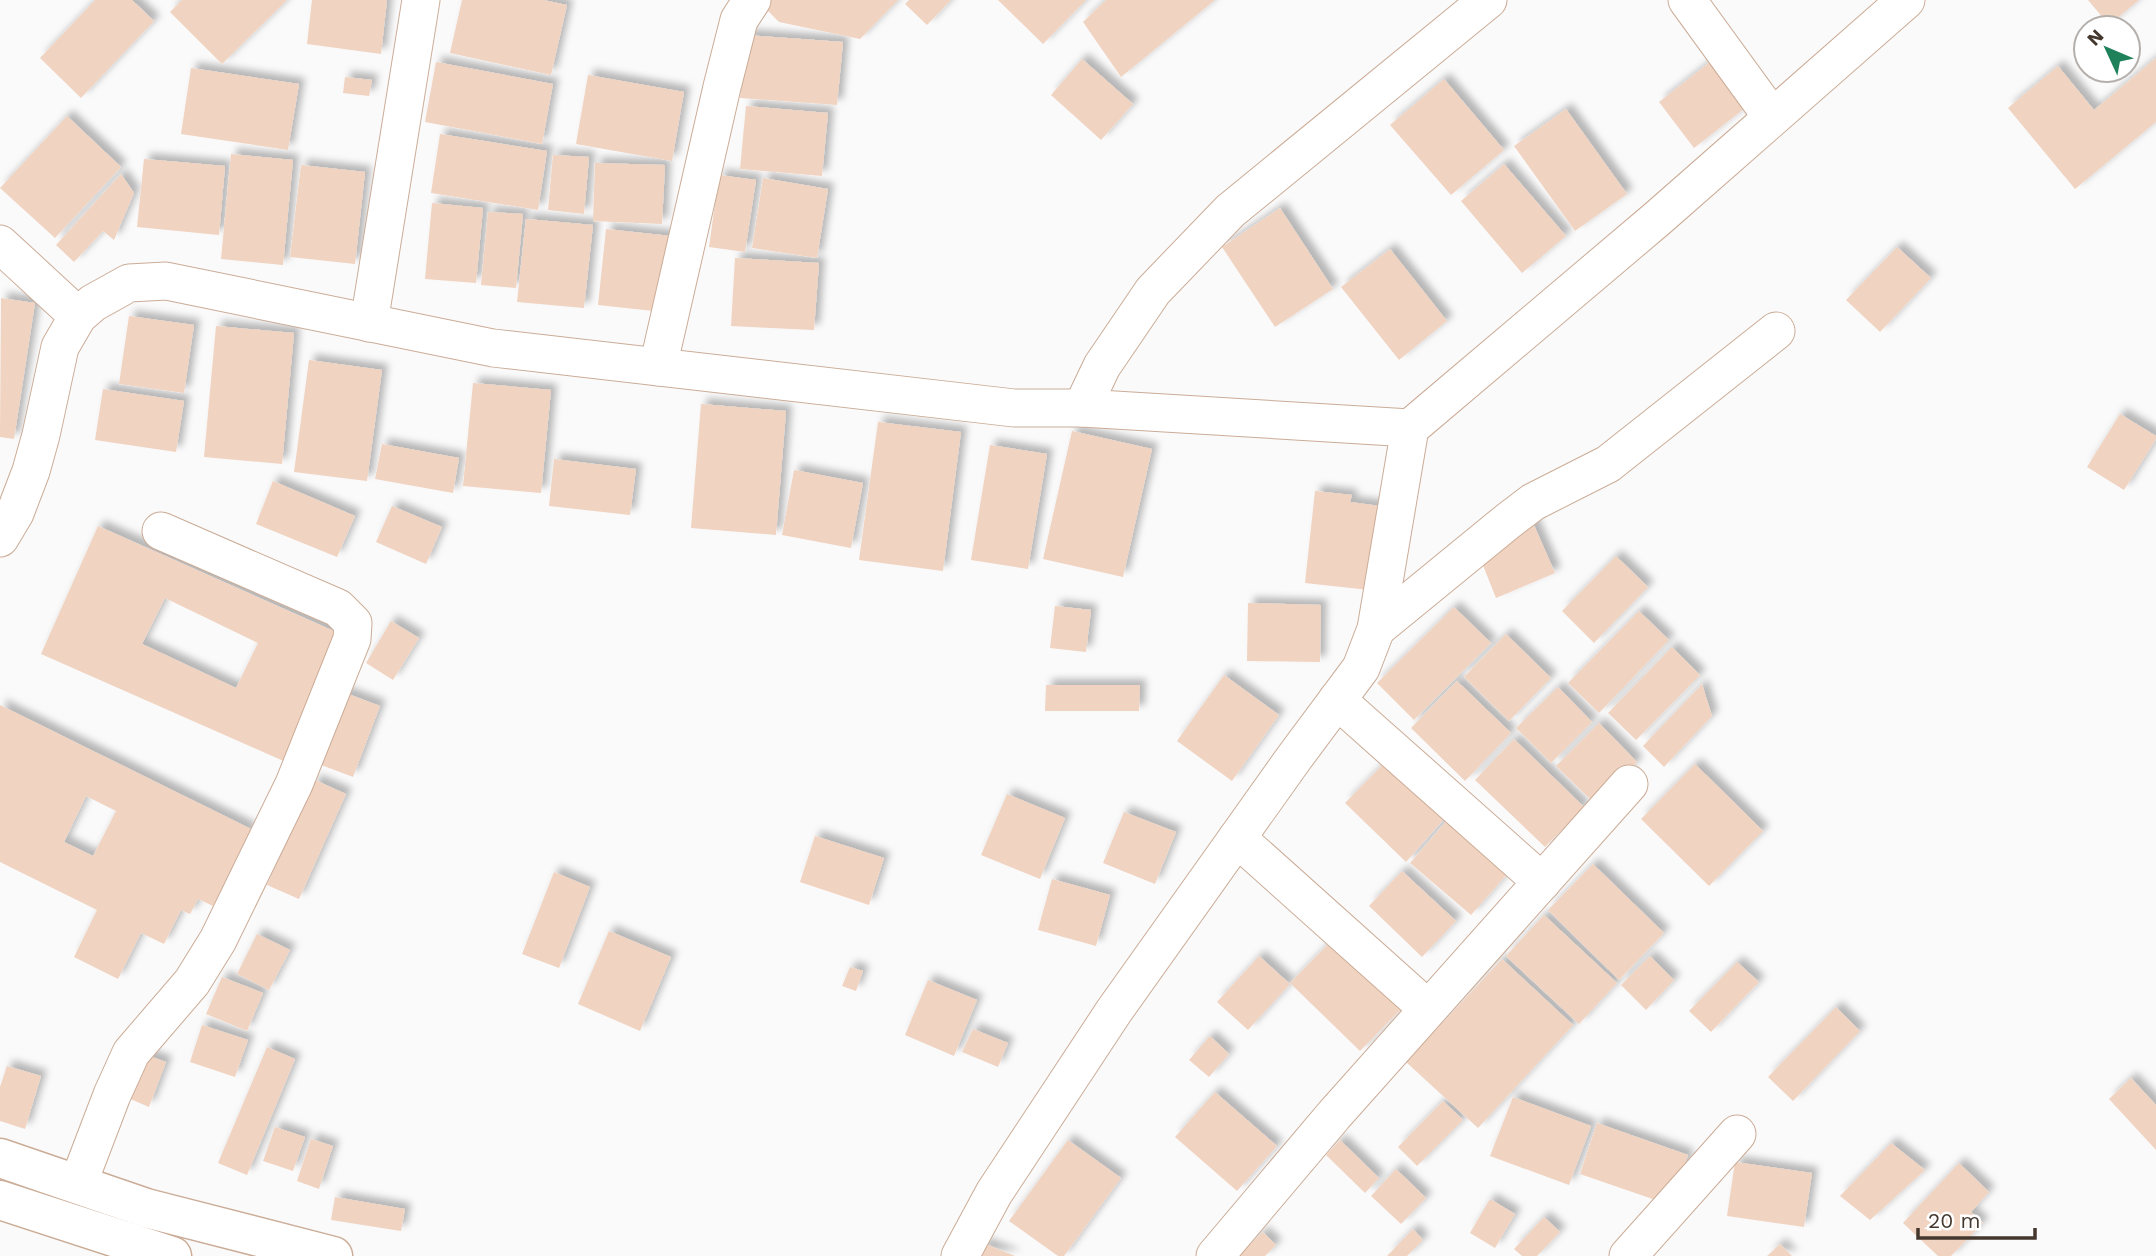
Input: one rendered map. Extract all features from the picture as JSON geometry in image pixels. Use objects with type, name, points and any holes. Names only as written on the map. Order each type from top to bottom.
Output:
[{"type":"street","points":[[369,323],[421,0]]},
{"type":"street","points":[[658,367],[739,20],[752,0]]},
{"type":"street","points":[[1082,408],[1102,366],[1153,290],[1230,211],[1488,0]]},
{"type":"street","points":[[1686,0],[1772,117]]},
{"type":"street","points":[[960,1256],[994,1193],[1114,1011],[1361,668],[1376,629],[1409,428],[1658,218],[1906,0]]},
{"type":"street","points":[[0,244],[78,316]]},
{"type":"street","points":[[0,538],[15,513],[31,471],[60,347],[78,316],[93,303],[129,283],[166,281],[493,348],[1014,408],[1082,408],[1409,428]]},
{"type":"street","points":[[1376,629],[1516,514],[1533,502],[1608,464],[1776,331]]},
{"type":"street","points":[[78,1184],[131,1053],[192,982],[218,940],[295,783],[352,639],[353,623],[338,608],[161,531]]},
{"type":"street","points":[[1337,700],[1542,882]]},
{"type":"street","points":[[1215,1256],[1334,1115],[1629,784]]},
{"type":"street","points":[[1237,838],[1428,1009]]},
{"type":"street","points":[[1628,1256],[1737,1133]]},
{"type":"street","points":[[0,1158],[146,1208],[333,1256]]},
{"type":"street","points":[[0,1200],[172,1256]]},
{"type":"building","points":[[95,0],[132,0],[154,21],[81,98],[40,58]]},
{"type":"building","points":[[182,0],[287,0],[222,64],[170,12]]},
{"type":"building","points":[[312,0],[387,0],[381,54],[307,44]]},
{"type":"building","points":[[462,0],[543,0],[567,5],[551,75],[450,53]]},
{"type":"building","points":[[771,0],[898,0],[860,39],[779,22],[764,7]]},
{"type":"building","points":[[909,0],[951,0],[927,25],[905,4]]},
{"type":"building","points":[[998,0],[1086,0],[1043,44]]},
{"type":"building","points":[[1106,0],[1215,0],[1121,77],[1083,22]]},
{"type":"building","points":[[2088,0],[2139,0],[2122,14],[2100,14]]},
{"type":"building","points":[[746,35],[843,42],[837,105],[740,98]]},
{"type":"building","points":[[2156,58],[2156,122],[2075,189],[2008,108],[2058,66],[2094,110],[2125,84],[2142,84],[2142,70]]},
{"type":"building","points":[[1082,59],[1133,104],[1101,140],[1051,95]]},
{"type":"building","points":[[436,62],[553,84],[542,144],[425,122]]},
{"type":"building","points":[[1710,62],[1745,108],[1694,148],[1659,102]]},
{"type":"building","points":[[191,68],[299,84],[288,150],[181,134]]},
{"type":"building","points":[[588,75],[684,92],[672,161],[576,144]]},
{"type":"building","points":[[345,77],[372,80],[369,96],[343,93]]},
{"type":"building","points":[[1444,79],[1504,150],[1451,195],[1390,125]]},
{"type":"building","points":[[746,106],[828,113],[822,176],[740,169]]},
{"type":"building","points":[[1566,109],[1627,194],[1575,231],[1514,146]]},
{"type":"building","points":[[67,116],[121,167],[55,238],[0,188]]},
{"type":"building","points":[[440,134],[547,151],[538,210],[431,193]]},
{"type":"building","points":[[231,154],[293,160],[283,265],[221,259]]},
{"type":"building","points":[[553,155],[589,157],[584,214],[548,210]]},
{"type":"building","points":[[144,159],[225,166],[219,235],[137,227]]},
{"type":"building","points":[[595,163],[665,165],[662,224],[593,221]]},
{"type":"building","points":[[1504,164],[1566,236],[1522,273],[1461,201]]},
{"type":"building","points":[[301,165],[365,172],[355,264],[290,257]]},
{"type":"building","points":[[121,174],[134,193],[114,240],[103,231],[74,262],[56,245]]},
{"type":"building","points":[[719,175],[756,180],[745,252],[709,247]]},
{"type":"building","points":[[763,178],[828,189],[817,258],[752,248]]},
{"type":"building","points":[[432,203],[483,208],[476,283],[425,279]]},
{"type":"building","points":[[1280,208],[1333,289],[1275,327],[1222,247]]},
{"type":"building","points":[[488,212],[523,214],[516,288],[481,285]]},
{"type":"building","points":[[526,219],[593,225],[584,308],[517,302]]},
{"type":"building","points":[[606,229],[671,236],[663,312],[598,305]]},
{"type":"building","points":[[1897,247],[1931,278],[1880,332],[1846,300]]},
{"type":"building","points":[[1390,249],[1447,321],[1399,360],[1341,287]]},
{"type":"building","points":[[735,258],[819,263],[814,330],[731,326]]},
{"type":"building","points":[[1,298],[35,303],[14,439],[0,437]]},
{"type":"building","points":[[129,316],[194,325],[184,393],[119,384]]},
{"type":"building","points":[[216,326],[294,333],[282,464],[204,457]]},
{"type":"building","points":[[309,360],[382,370],[367,481],[294,472]]},
{"type":"building","points":[[473,383],[551,390],[541,493],[463,486]]},
{"type":"building","points":[[103,389],[184,401],[176,452],[95,440]]},
{"type":"building","points":[[701,404],[786,411],[776,535],[691,528]]},
{"type":"building","points":[[2120,414],[2156,436],[2124,490],[2087,467]]},
{"type":"building","points":[[878,422],[961,432],[943,571],[859,560]]},
{"type":"building","points":[[1072,431],[1152,449],[1123,577],[1043,559]]},
{"type":"building","points":[[382,444],[459,458],[453,493],[375,479]]},
{"type":"building","points":[[990,445],[1047,454],[1028,569],[971,560]]},
{"type":"building","points":[[554,459],[636,469],[630,515],[549,506]]},
{"type":"building","points":[[794,470],[863,483],[851,548],[782,535]]},
{"type":"building","points":[[273,481],[355,516],[337,557],[256,524]]},
{"type":"building","points":[[1315,491],[1352,495],[1350,502],[1380,506],[1369,590],[1305,583]]},
{"type":"building","points":[[392,506],[442,527],[426,564],[376,542]]},
{"type":"building","points":[[1529,514],[1555,573],[1496,598],[1480,558]]},
{"type":"building","points":[[98,526],[345,636],[288,763],[41,654]],"holes":[[[165,598],[258,643],[236,688],[142,644]]]},
{"type":"building","points":[[1616,556],[1648,587],[1594,643],[1562,611]]},
{"type":"building","points":[[1248,603],[1321,605],[1320,662],[1247,661]]},
{"type":"building","points":[[1055,606],[1091,610],[1086,652],[1050,648]]},
{"type":"building","points":[[1454,607],[1491,643],[1414,720],[1377,683]]},
{"type":"building","points":[[1639,611],[1669,640],[1599,713],[1568,683]]},
{"type":"building","points":[[391,621],[419,638],[393,680],[366,663]]},
{"type":"building","points":[[1506,634],[1551,678],[1509,721],[1464,677]]},
{"type":"building","points":[[1672,647],[1700,675],[1636,740],[1608,713]]},
{"type":"building","points":[[1224,675],[1279,715],[1232,781],[1177,741]]},
{"type":"building","points":[[1457,681],[1511,733],[1465,781],[1411,728]]},
{"type":"building","points":[[1702,684],[1712,716],[1664,767],[1643,746]]},
{"type":"building","points":[[1046,685],[1140,685],[1139,711],[1045,711]]},
{"type":"building","points":[[1558,687],[1592,722],[1551,763],[1516,728]]},
{"type":"building","points":[[343,692],[380,706],[353,777],[316,763]]},
{"type":"building","points":[[0,705],[251,829],[213,906],[198,899],[190,914],[181,910],[164,944],[141,933],[118,979],[74,957],[97,910],[0,862]],"holes":[[[86,796],[116,811],[93,856],[64,842]]]},
{"type":"building","points":[[1599,723],[1637,762],[1595,804],[1556,766]]},
{"type":"building","points":[[1514,739],[1584,807],[1545,847],[1475,780]]},
{"type":"building","points":[[1392,755],[1451,811],[1406,862],[1345,803]]},
{"type":"building","points":[[1695,764],[1763,831],[1709,886],[1641,819]]},
{"type":"building","points":[[315,780],[346,794],[299,899],[267,885]]},
{"type":"building","points":[[1007,794],[1065,818],[1040,879],[981,855]]},
{"type":"building","points":[[1456,810],[1517,863],[1471,915],[1410,863]]},
{"type":"building","points":[[1124,812],[1176,832],[1155,884],[1103,863]]},
{"type":"building","points":[[815,836],[884,858],[869,905],[800,882]]},
{"type":"building","points":[[1593,864],[1664,933],[1619,980],[1548,910]]},
{"type":"building","points":[[1402,871],[1456,921],[1422,957],[1369,906]]},
{"type":"building","points":[[554,872],[590,887],[559,968],[522,954]]},
{"type":"building","points":[[1052,879],[1110,895],[1096,946],[1038,930]]},
{"type":"building","points":[[1544,915],[1617,983],[1579,1024],[1506,956]]},
{"type":"building","points":[[609,931],[671,957],[640,1031],[578,1004]]},
{"type":"building","points":[[257,934],[290,950],[269,990],[237,974]]},
{"type":"building","points":[[1338,934],[1408,1002],[1360,1051],[1290,983]]},
{"type":"building","points":[[1259,956],[1290,984],[1248,1030],[1217,1002]]},
{"type":"building","points":[[1650,956],[1674,980],[1646,1010],[1621,985]]},
{"type":"building","points":[[1502,959],[1573,1025],[1478,1128],[1406,1062]]},
{"type":"building","points":[[1737,962],[1759,982],[1711,1032],[1689,1011]]},
{"type":"building","points":[[850,967],[863,971],[856,991],[842,986]]},
{"type":"building","points":[[222,977],[263,993],[247,1031],[206,1014]]},
{"type":"building","points":[[928,980],[977,1000],[954,1056],[905,1035]]},
{"type":"building","points":[[1836,1007],[1860,1031],[1793,1101],[1768,1077]]},
{"type":"building","points":[[202,1025],[248,1040],[235,1077],[190,1062]]},
{"type":"building","points":[[973,1029],[1008,1043],[998,1067],[962,1052]]},
{"type":"building","points":[[1210,1036],[1229,1054],[1209,1077],[1189,1060]]},
{"type":"building","points":[[267,1047],[295,1059],[247,1175],[218,1163]]},
{"type":"building","points":[[144,1054],[166,1062],[149,1107],[128,1098]]},
{"type":"building","points":[[7,1066],[41,1076],[25,1129],[0,1121],[0,1087]]},
{"type":"building","points":[[2131,1078],[2156,1105],[2156,1150],[2109,1099]]},
{"type":"building","points":[[1215,1092],[1277,1146],[1237,1191],[1175,1137]]},
{"type":"building","points":[[1513,1097],[1591,1126],[1569,1185],[1490,1156]]},
{"type":"building","points":[[1443,1101],[1463,1120],[1417,1166],[1398,1147]]},
{"type":"building","points":[[1597,1123],[1688,1155],[1670,1205],[1580,1174]]},
{"type":"building","points":[[275,1127],[305,1137],[293,1171],[263,1161]]},
{"type":"building","points":[[311,1139],[333,1146],[319,1189],[297,1181]]},
{"type":"building","points":[[1068,1140],[1121,1178],[1064,1256],[1058,1256],[1009,1221]]},
{"type":"building","points":[[1340,1140],[1379,1178],[1365,1193],[1326,1155]]},
{"type":"building","points":[[1891,1143],[1925,1170],[1870,1220],[1840,1196]]},
{"type":"building","points":[[1735,1162],[1812,1173],[1804,1227],[1727,1216]]},
{"type":"building","points":[[1959,1163],[1989,1192],[1971,1212],[1983,1223],[1951,1256],[1938,1256],[1903,1223]]},
{"type":"building","points":[[1396,1169],[1426,1198],[1401,1224],[1371,1196]]},
{"type":"building","points":[[335,1197],[405,1209],[401,1231],[331,1220]]},
{"type":"building","points":[[1490,1199],[1515,1214],[1495,1248],[1470,1233]]},
{"type":"building","points":[[1544,1217],[1560,1232],[1537,1256],[1522,1256],[1514,1249]]},
{"type":"building","points":[[1413,1229],[1423,1240],[1407,1256],[1387,1256]]},
{"type":"building","points":[[1263,1232],[1276,1245],[1265,1256],[1238,1256]]},
{"type":"building","points":[[983,1243],[1015,1256],[978,1256]]},
{"type":"building","points":[[1780,1244],[1792,1256],[1767,1256]]}]
